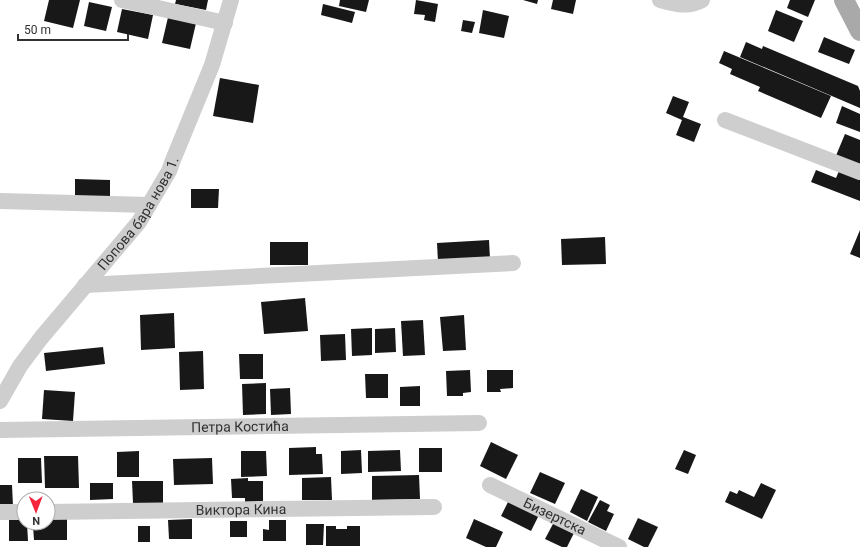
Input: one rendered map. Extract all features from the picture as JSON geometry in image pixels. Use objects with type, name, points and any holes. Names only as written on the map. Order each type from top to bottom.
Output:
[{"type":"main road","points":[[844,0],[860,32]]},
{"type":"street","points":[[122,0],[225,23]]},
{"type":"street","name":"Попова бара нова 1.","points":[[0,401],[20,366],[41,338],[139,222],[149,205],[171,166],[212,65],[231,0]]},
{"type":"street","points":[[660,0],[681,5],[694,5],[702,0]]},
{"type":"street","points":[[725,120],[860,172]]},
{"type":"street","points":[[0,201],[149,205]]},
{"type":"street","points":[[86,285],[514,263]]},
{"type":"street","name":"Петра Костића","points":[[0,430],[479,423]]},
{"type":"street","name":"Бизертска","points":[[490,485],[619,547]]},
{"type":"street","name":"Виктора Кина","points":[[56,512],[434,507]]},
{"type":"street","points":[[0,512],[16,512]]},
{"type":"building","points":[[49,0],[80,0],[73,28],[44,21]]},
{"type":"building","points":[[176,0],[208,0],[206,10],[175,4]]},
{"type":"building","points":[[340,0],[369,0],[366,12],[339,6]]},
{"type":"building","points":[[416,0],[438,4],[435,22],[424,20],[425,15],[414,14]]},
{"type":"building","points":[[523,0],[538,0],[537,4]]},
{"type":"building","points":[[553,0],[576,0],[573,14],[551,9]]},
{"type":"building","points":[[790,0],[815,0],[808,17],[787,8]]},
{"type":"building","points":[[89,2],[112,7],[106,31],[84,26]]},
{"type":"building","points":[[323,4],[355,12],[352,23],[321,15]]},
{"type":"building","points":[[122,9],[153,15],[148,39],[117,32]]},
{"type":"building","points":[[483,10],[509,16],[504,38],[479,33]]},
{"type":"building","points":[[776,10],[803,21],[794,42],[768,31]]},
{"type":"building","points":[[169,13],[197,19],[190,49],[162,43]]},
{"type":"building","points":[[463,20],[475,22],[472,33],[461,31]]},
{"type":"building","points":[[824,37],[855,50],[849,64],[818,52]]},
{"type":"building","points":[[746,42],[762,49],[763,46],[858,86],[860,91],[860,108],[740,57]]},
{"type":"building","points":[[724,51],[831,96],[821,118],[758,91],[760,87],[730,74],[732,69],[719,63]]},
{"type":"building","points":[[220,78],[259,85],[253,123],[213,116]]},
{"type":"building","points":[[673,96],[689,102],[683,117],[701,124],[694,142],[676,135],[682,120],[666,113]]},
{"type":"building","points":[[842,106],[860,114],[860,132],[836,123]]},
{"type":"building","points":[[845,134],[860,140],[860,168],[835,158]]},
{"type":"building","points":[[816,170],[836,178],[839,171],[860,179],[860,201],[811,182]]},
{"type":"building","points":[[75,179],[110,180],[110,198],[75,197]]},
{"type":"building","points":[[191,189],[219,189],[218,208],[191,208]]},
{"type":"building","points":[[860,230],[860,258],[850,254]]},
{"type":"building","points":[[605,237],[606,264],[562,265],[561,239]]},
{"type":"building","points":[[489,240],[490,259],[438,262],[437,243]]},
{"type":"building","points":[[270,242],[308,242],[308,265],[270,265]]},
{"type":"building","points":[[305,298],[308,331],[264,334],[261,302]]},
{"type":"building","points":[[174,313],[175,348],[141,350],[140,315]]},
{"type":"building","points":[[464,315],[466,350],[443,351],[440,317]]},
{"type":"building","points":[[423,320],[425,355],[403,356],[401,321]]},
{"type":"building","points":[[372,328],[372,355],[352,356],[351,329]]},
{"type":"building","points":[[395,328],[396,352],[375,353],[375,329]]},
{"type":"building","points":[[345,334],[346,360],[321,361],[320,335]]},
{"type":"building","points":[[103,347],[105,364],[46,371],[44,353]]},
{"type":"building","points":[[203,351],[204,389],[180,390],[179,352]]},
{"type":"building","points":[[239,354],[263,354],[263,379],[240,379]]},
{"type":"building","points":[[470,370],[471,392],[463,393],[463,396],[447,396],[446,371]]},
{"type":"building","points":[[487,370],[513,370],[513,388],[500,389],[501,392],[487,392]]},
{"type":"building","points":[[365,374],[388,374],[388,398],[366,398]]},
{"type":"building","points":[[266,383],[266,414],[243,415],[242,384]]},
{"type":"building","points":[[420,386],[420,406],[400,406],[400,387]]},
{"type":"building","points":[[290,388],[291,414],[271,415],[270,389]]},
{"type":"building","points":[[44,390],[75,392],[73,421],[42,419]]},
{"type":"building","points":[[491,442],[518,455],[506,479],[480,466]]},
{"type":"building","points":[[316,447],[316,454],[322,454],[323,474],[289,475],[289,448]]},
{"type":"building","points":[[419,448],[442,448],[442,472],[419,472]]},
{"type":"building","points":[[361,450],[362,473],[341,474],[341,451]]},
{"type":"building","points":[[400,450],[401,471],[368,472],[368,451]]},
{"type":"building","points":[[684,450],[696,455],[688,474],[675,469]]},
{"type":"building","points":[[139,451],[139,477],[117,477],[117,452]]},
{"type":"building","points":[[241,451],[266,451],[267,476],[241,477]]},
{"type":"building","points":[[44,456],[78,456],[79,488],[45,488]]},
{"type":"building","points":[[18,458],[41,458],[42,483],[18,483]]},
{"type":"building","points":[[212,458],[213,484],[174,485],[173,459]]},
{"type":"building","points":[[540,472],[565,483],[555,504],[530,493]]},
{"type":"building","points":[[419,475],[420,499],[372,500],[372,476]]},
{"type":"building","points":[[331,477],[332,500],[302,500],[302,478]]},
{"type":"building","points":[[248,478],[248,481],[263,481],[263,501],[245,502],[245,498],[232,498],[231,479]]},
{"type":"building","points":[[132,481],[163,481],[163,503],[133,503]]},
{"type":"building","points":[[90,483],[113,483],[113,499],[90,500]]},
{"type":"building","points":[[761,483],[776,490],[762,519],[725,502],[730,491],[737,494],[739,490],[754,497]]},
{"type":"building","points":[[0,485],[12,485],[13,506],[0,506]]},
{"type":"building","points":[[581,489],[598,497],[587,521],[570,512]]},
{"type":"building","points":[[509,500],[539,515],[531,531],[501,516]]},
{"type":"building","points":[[600,500],[610,505],[607,511],[614,514],[606,531],[588,522]]},
{"type":"building","points":[[9,518],[16,518],[16,531],[27,531],[28,541],[9,541]]},
{"type":"building","points":[[67,518],[67,540],[34,540],[33,531],[56,531],[56,519]]},
{"type":"building","points":[[638,518],[658,527],[648,547],[644,547],[628,539]]},
{"type":"building","points":[[192,519],[192,539],[169,539],[168,520]]},
{"type":"building","points":[[474,519],[503,532],[496,547],[486,547],[466,538]]},
{"type":"building","points":[[269,520],[286,520],[286,541],[263,541],[263,529],[269,530]]},
{"type":"building","points":[[230,521],[247,521],[247,537],[230,537]]},
{"type":"building","points":[[554,522],[574,533],[567,547],[562,547],[545,539]]},
{"type":"building","points":[[306,524],[324,524],[323,545],[306,545]]},
{"type":"building","points":[[138,526],[150,526],[150,542],[138,542]]},
{"type":"building","points":[[326,526],[336,526],[336,529],[347,529],[347,526],[360,526],[360,546],[326,546]]}]
